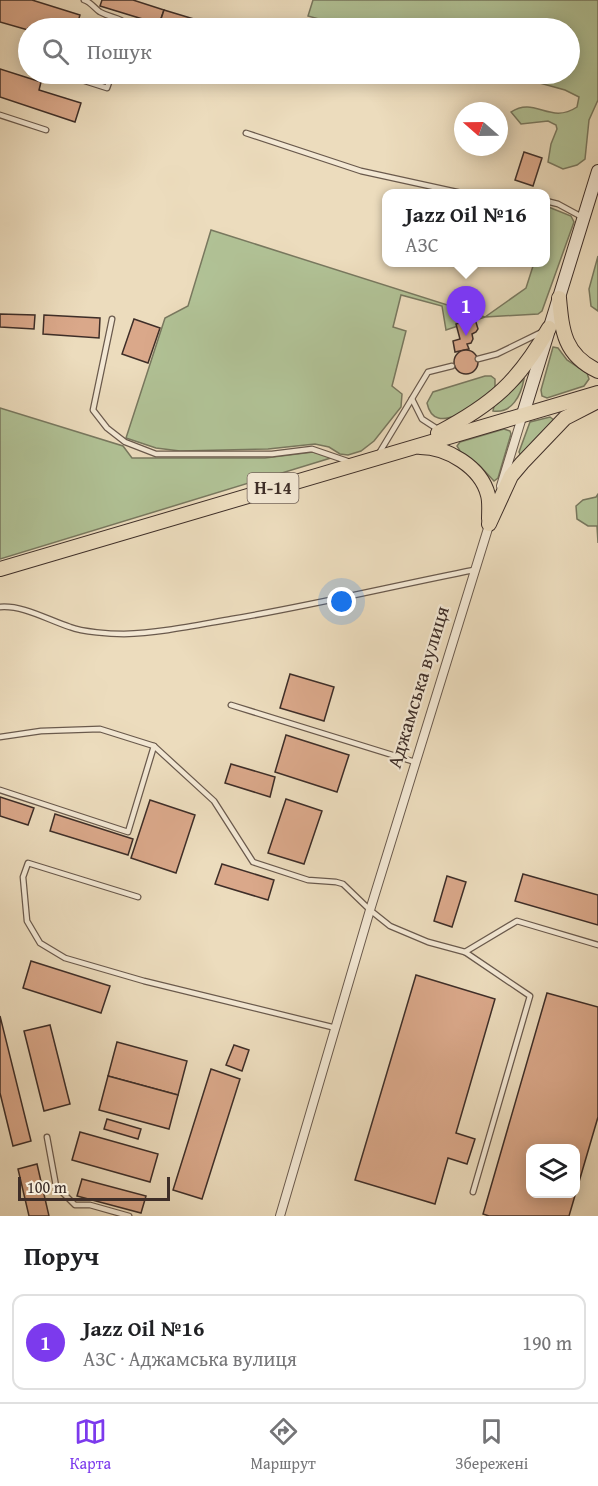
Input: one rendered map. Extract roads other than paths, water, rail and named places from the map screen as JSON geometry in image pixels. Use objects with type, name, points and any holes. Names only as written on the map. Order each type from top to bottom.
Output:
[{"type":"main road","name":"Аджамська вулиця","points":[[523,414],[598,171]]},
{"type":"main road","points":[[559,298],[563,330],[571,350],[579,360],[598,370]]},
{"type":"main road","points":[[413,447],[480,409],[500,394],[528,364],[549,328]]},
{"type":"main road","name":"Н-14","points":[[0,569],[598,393]]},
{"type":"main road","points":[[489,524],[512,476],[522,463],[565,418],[598,401]]},
{"type":"main road","points":[[413,447],[428,447],[446,452],[473,471],[481,480],[489,496],[489,524]]},
{"type":"street","name":"Аджамська вулиця","points":[[280,1216],[370,910],[523,414]]},
{"type":"lane","points":[[84,0],[90,2],[99,12],[117,18]]},
{"type":"lane","points":[[94,84],[107,88],[108,84]]},
{"type":"lane","points":[[0,116],[46,130]]},
{"type":"lane","points":[[246,133],[361,171],[443,189]]},
{"type":"lane","points":[[550,202],[584,218]]},
{"type":"lane","points":[[112,319],[93,410],[107,428],[125,442],[156,454],[272,454],[312,449],[355,464]]},
{"type":"lane","points":[[478,359],[497,354],[549,328]]},
{"type":"lane","points":[[377,457],[428,372],[452,366]]},
{"type":"lane","points":[[412,399],[422,419],[441,431]]},
{"type":"lane","points":[[0,607],[7,606],[73,628],[122,634],[182,628],[308,606],[386,587],[474,570]]},
{"type":"lane","points":[[231,705],[415,762]]},
{"type":"lane","points":[[0,737],[41,731],[100,729],[154,746],[214,801],[253,862],[308,880],[343,884],[390,926],[428,942],[465,952],[530,996],[473,1192]]},
{"type":"lane","points":[[0,790],[129,832],[154,746]]},
{"type":"lane","points":[[138,897],[28,863],[23,877],[27,921],[40,943],[65,958],[144,981],[336,1028]]},
{"type":"lane","points":[[465,952],[517,921],[598,945]]},
{"type":"lane","points":[[46,1137],[56,1186],[75,1205],[90,1205],[129,1216]]},
{"type":"place","name":"Jazz Oil №16","points":[[466,336]]}]
